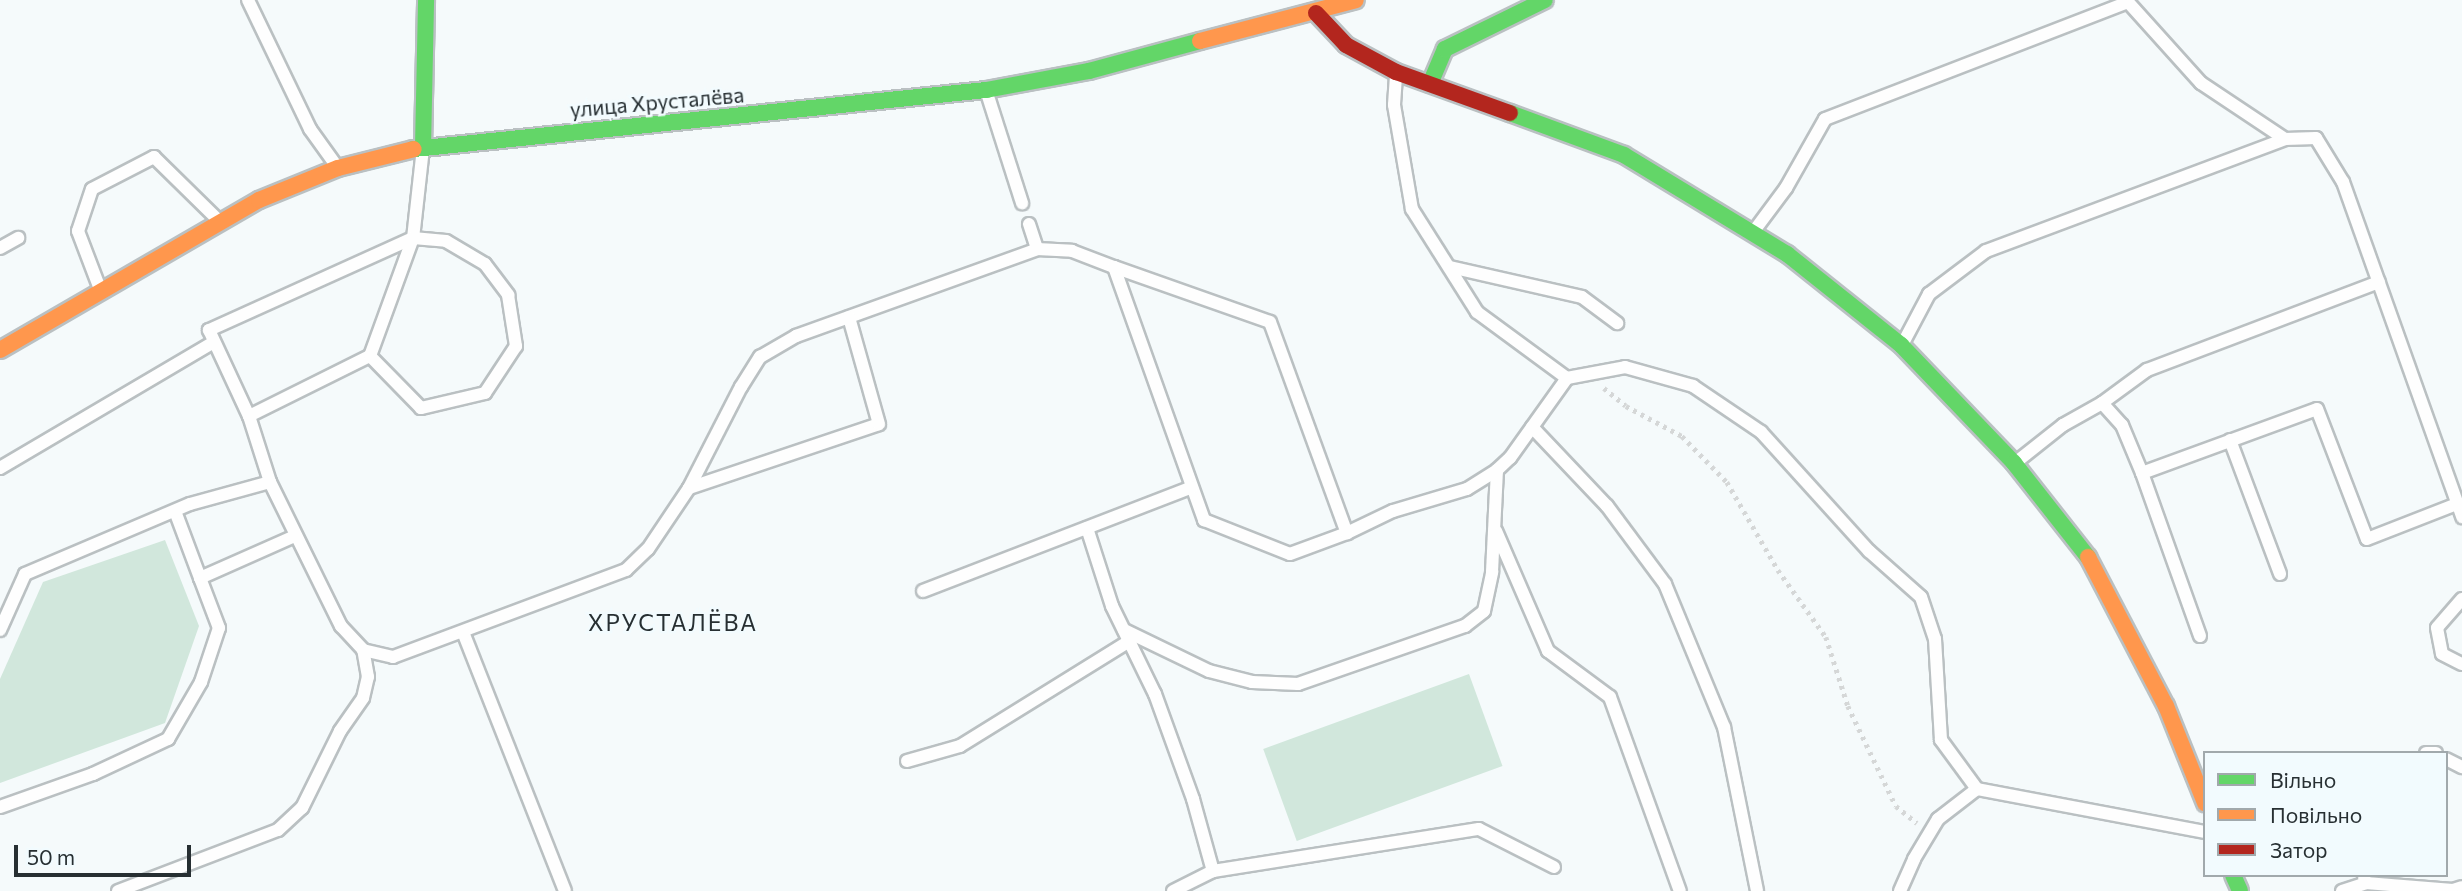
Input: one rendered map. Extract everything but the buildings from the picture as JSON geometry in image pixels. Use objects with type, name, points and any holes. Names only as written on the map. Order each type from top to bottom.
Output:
[{"type":"main road","points":[[423,147],[426,0]]},
{"type":"main road","name":"улица Хрусталёва","points":[[0,350],[218,221],[259,200],[338,168],[423,147],[986,90],[1089,71],[1316,13],[1356,0]]},
{"type":"main road","points":[[1430,84],[1445,50],[1545,0]]},
{"type":"main road","points":[[1316,13],[1346,45],[1396,72],[1624,155],[1787,254],[1901,345],[2014,463],[2084,551],[2166,706],[2203,798]]},
{"type":"lane","points":[[248,0],[310,129],[338,168]]},
{"type":"lane","points":[[1752,234],[1786,188],[1825,119],[2128,1],[2201,83],[2285,139]]},
{"type":"lane","points":[[1396,72],[1394,106],[1412,209],[1477,312],[1567,378]]},
{"type":"lane","points":[[986,90],[1022,203]]},
{"type":"lane","points":[[1901,345],[1929,294],[1986,251],[2285,139],[2316,138],[2343,182],[2460,510],[2367,539],[2317,409],[2142,473]]},
{"type":"lane","points":[[248,416],[370,356],[413,238],[423,147]]},
{"type":"lane","points":[[101,290],[78,231],[92,189],[153,157],[218,221]]},
{"type":"lane","points":[[1029,224],[1037,249]]},
{"type":"lane","points":[[0,248],[19,238]]},
{"type":"lane","points":[[118,891],[278,830],[302,808],[340,731],[362,698],[368,677],[363,650],[341,626],[270,482],[248,416],[209,330],[413,238],[446,240],[485,264],[508,295],[516,346],[485,393],[421,408],[370,356]]},
{"type":"lane","points":[[363,650],[393,657],[626,570],[648,549],[689,488],[741,387],[760,357],[796,336],[1037,249],[1072,251],[1270,322],[1347,533]]},
{"type":"lane","points":[[1114,267],[1203,520],[1290,554],[1347,533],[1393,511],[1467,488],[1497,470],[1567,378],[1625,367],[1693,386],[1761,432],[1869,551],[1921,597],[1935,639],[1941,740],[1977,789],[2203,832]]},
{"type":"lane","points":[[1450,267],[1582,298],[1617,323]]},
{"type":"lane","points":[[2014,463],[2063,425],[2102,403],[2147,370],[2379,282]]},
{"type":"lane","points":[[689,488],[879,424],[849,317]]},
{"type":"lane","points":[[0,468],[214,342]]},
{"type":"lane","points":[[2102,403],[2122,425],[2142,473],[2200,636]]},
{"type":"lane","points":[[1532,427],[1607,506],[1665,584],[1724,727],[1757,891]]},
{"type":"lane","points":[[2230,440],[2280,574]]},
{"type":"lane","points":[[1127,635],[1209,671],[1252,682],[1298,684],[1465,626],[1484,611],[1492,572],[1497,470]]},
{"type":"lane","points":[[0,630],[26,574],[190,504],[270,482]]},
{"type":"lane","points":[[923,592],[1192,487]]},
{"type":"lane","points":[[0,807],[93,774],[167,739],[201,682],[219,628],[175,511]]},
{"type":"lane","points":[[1087,528],[1112,606],[1172,741],[1213,872]]},
{"type":"lane","points":[[1494,528],[1548,650],[1610,697],[1681,891]]},
{"type":"lane","points":[[200,578],[295,536]]},
{"type":"lane","points":[[2462,599],[2437,628],[2442,654],[2462,664]]},
{"type":"lane","points":[[463,632],[565,891]]},
{"type":"lane","points":[[907,761],[960,746],[1127,635]]},
{"type":"lane","points":[[1900,891],[1938,819],[1977,789]]},
{"type":"lane","points":[[1173,891],[1213,872],[1479,829],[1554,867]]},
{"type":"lane","points":[[2342,891],[2365,879],[2453,890],[2462,887]]},
{"type":"path","points":[[1587,374],[1626,406],[1682,436],[1727,482],[1778,570],[1826,637],[1848,706],[1896,806],[1930,834]]},
{"type":"green space","points":[[165,540],[199,626],[165,723],[0,783],[0,679],[43,582]]},
{"type":"green space","points":[[1469,674],[1503,766],[1297,841],[1263,749]]},
{"type":"traffic: fast","points":[[423,147],[426,0]]},
{"type":"traffic: fast","points":[[1430,84],[1445,49],[1545,0]]},
{"type":"traffic: fast","points":[[414,149],[986,90],[1089,71],[1200,41]]},
{"type":"traffic: fast","points":[[1510,113],[1624,155],[1787,254],[1901,345],[2014,463],[2088,557]]},
{"type":"traffic: fast","points":[[2234,877],[2240,891]]},
{"type":"traffic: slow","points":[[1200,41],[1356,0]]},
{"type":"traffic: slow","points":[[0,350],[259,200],[338,168],[414,149]]},
{"type":"traffic: slow","points":[[2088,557],[2166,706],[2203,798]]},
{"type":"traffic: jam","points":[[1316,13],[1346,45],[1396,72],[1510,113]]},
{"type":"district","name":"ХРУСТАЛЁВА","points":[[673,622]]}]
